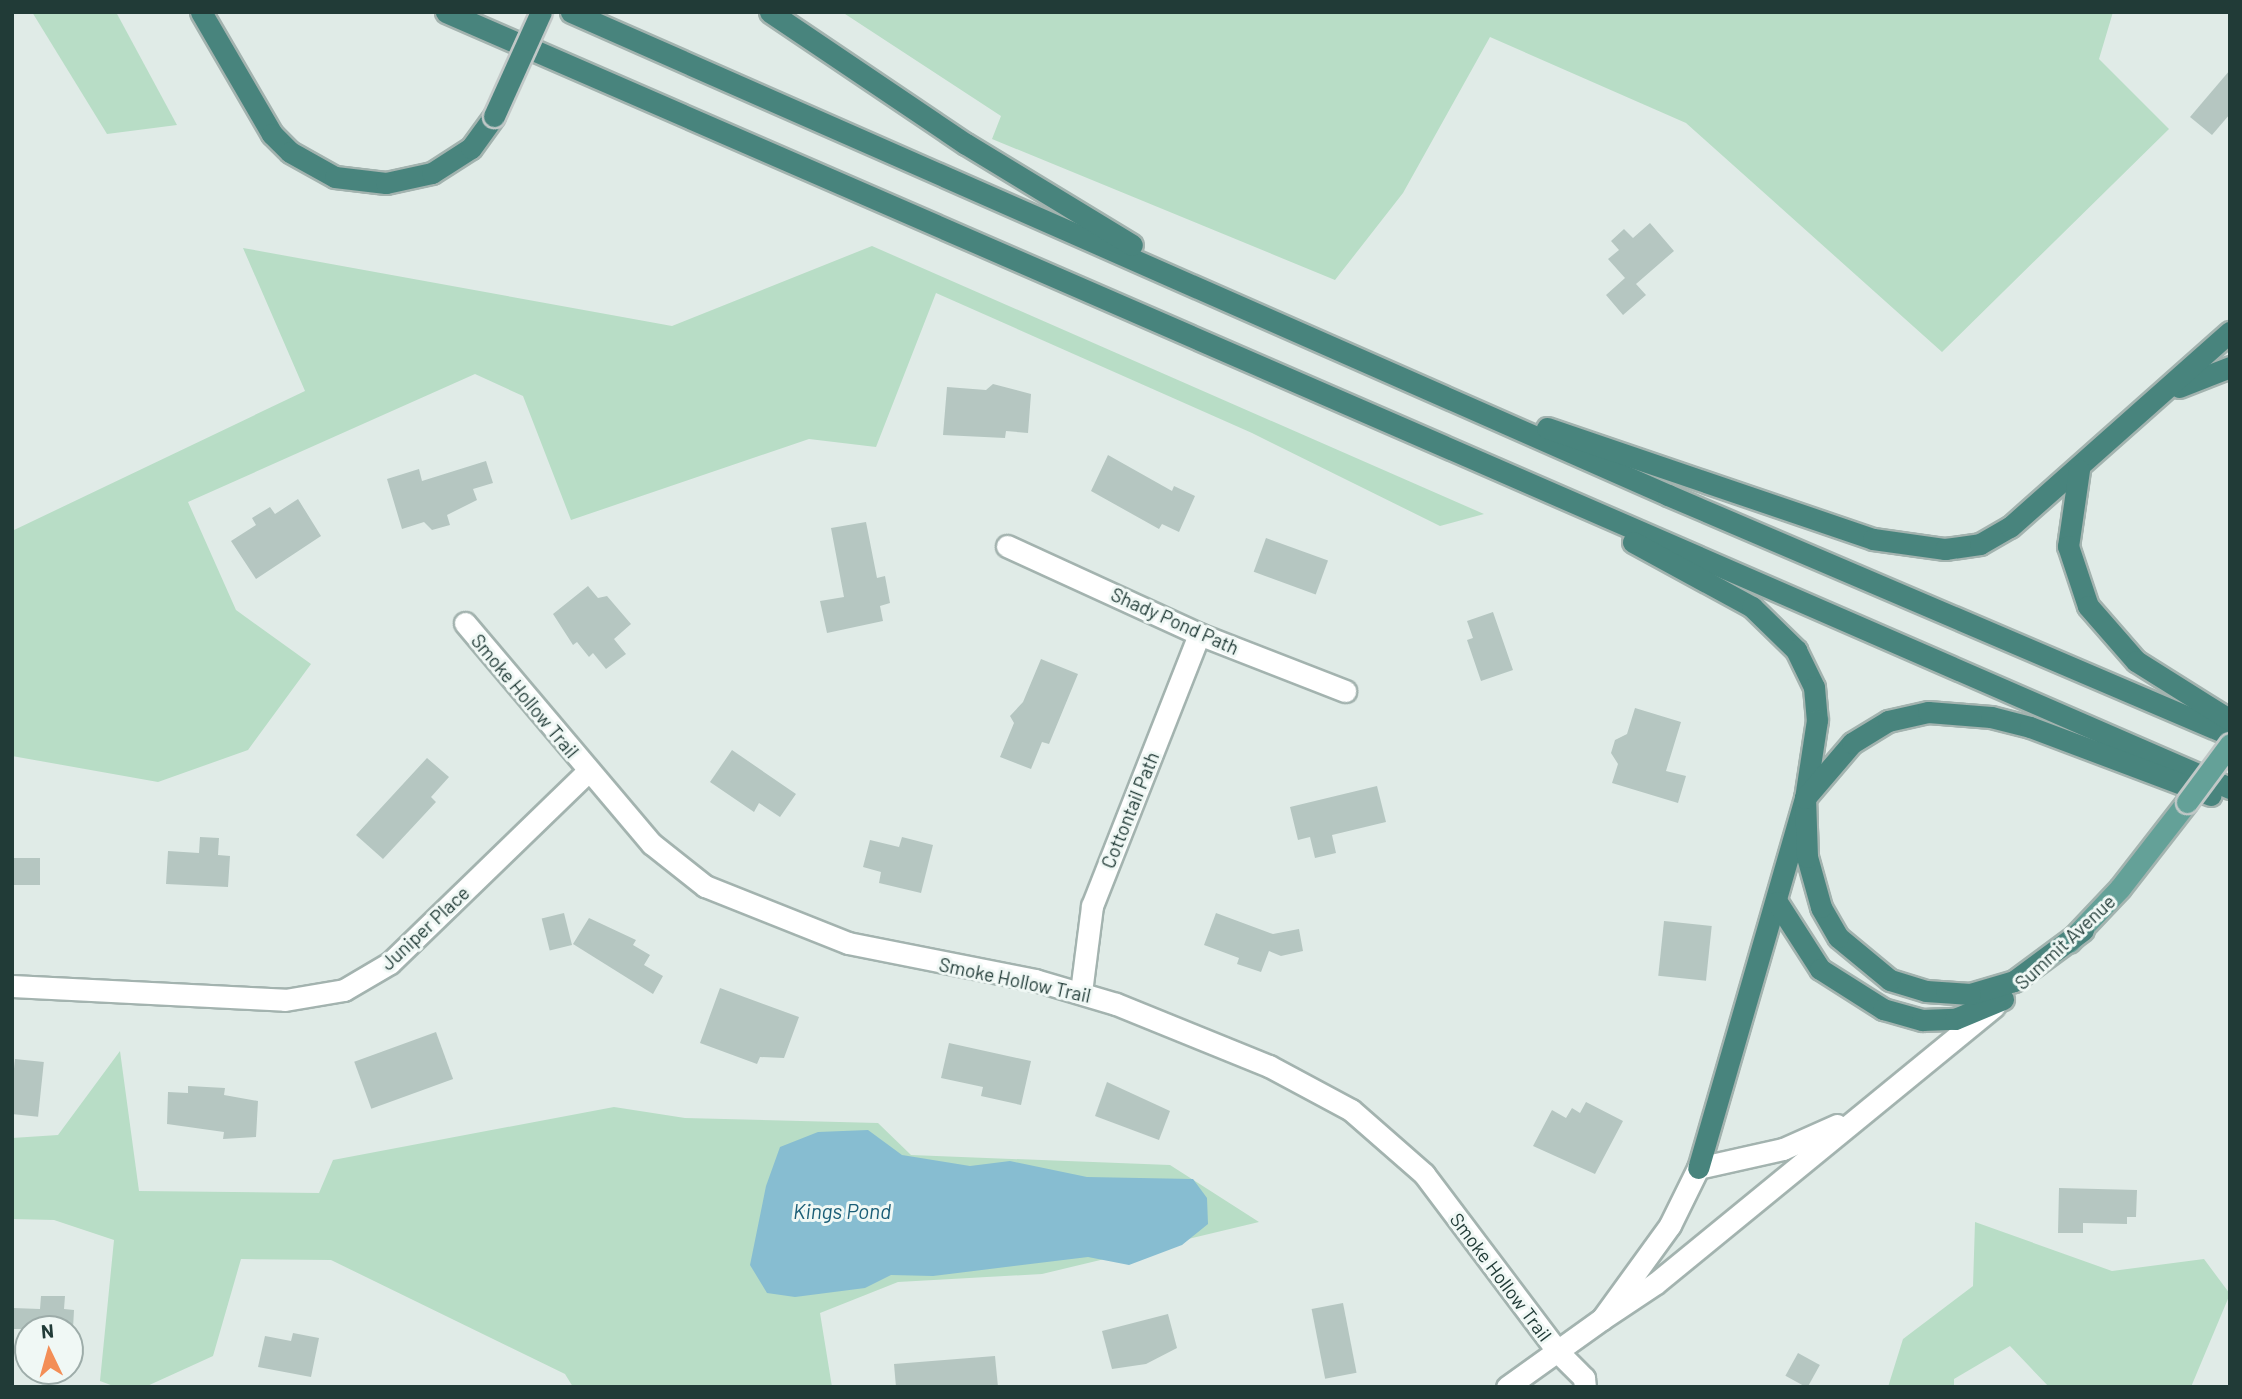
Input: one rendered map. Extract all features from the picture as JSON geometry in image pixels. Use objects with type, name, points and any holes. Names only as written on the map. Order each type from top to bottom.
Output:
[{"type":"highway","points":[[201,12],[272,134],[289,152],[335,177],[386,183],[432,173],[471,148],[494,116],[541,12]]},
{"type":"highway","points":[[446,12],[1430,443],[2230,788]]},
{"type":"highway","points":[[571,12],[1390,372],[2230,735]]},
{"type":"highway","points":[[770,12],[976,150],[1221,297]]},
{"type":"highway","points":[[1390,372],[1711,486],[1914,547],[1980,544],[2079,471],[2228,335]]},
{"type":"highway","points":[[2159,397],[2230,367]]},
{"type":"highway","points":[[1430,443],[1714,581],[1778,628],[1796,650],[1814,687],[1817,720],[1805,798],[1698,1168]]},
{"type":"highway","points":[[2079,471],[2068,546],[2088,606],[2136,661],[2230,720]]},
{"type":"highway","points":[[2083,930],[2014,981],[1970,994],[1926,991],[1890,980],[1838,937],[1821,907],[1807,858],[1805,798],[1852,743],[1888,721],[1959,712],[2030,727],[2230,802]]},
{"type":"highway","points":[[1777,902],[1819,970],[1882,1009],[1922,1020],[1955,1019],[2003,999]]},
{"type":"main road","name":"Summit Avenue","points":[[2003,999],[2083,930],[2187,802],[2230,744]]},
{"type":"street","name":"Shady Pond Path","points":[[1007,545],[1199,634],[1345,691]]},
{"type":"street","name":"Smoke Hollow Trail","points":[[465,623],[588,771],[676,866],[739,903],[859,946],[1081,992],[1269,1066],[1351,1110],[1424,1174],[1558,1352],[1584,1378],[1585,1387]]},
{"type":"street","name":"Cottontail Path","points":[[1081,992],[1092,906],[1199,634]]},
{"type":"street","name":"Juniper Place","points":[[12,986],[285,1000],[344,990],[390,963],[588,771]]},
{"type":"street","name":"Summit Avenue","points":[[1507,1387],[1656,1283],[2003,999]]},
{"type":"street","name":"Summit Avenue","points":[[1602,1319],[1670,1225],[1698,1168],[1783,1149],[1867,1108]]},
{"type":"green space","points":[[32,12],[116,12],[177,125],[107,134]]},
{"type":"green space","points":[[842,12],[2113,12],[2099,59],[2169,129],[1942,352],[1686,123],[1490,37],[1403,193],[1335,280],[992,139],[1001,116]]},
{"type":"green space","points":[[872,246],[1484,514],[1440,526],[1252,433],[936,293],[876,447],[809,439],[571,520],[523,396],[475,374],[188,502],[236,610],[311,664],[248,750],[158,782],[12,756],[12,531],[305,391],[243,248],[672,326]]},
{"type":"green space","points":[[120,1051],[139,1191],[319,1193],[333,1160],[614,1107],[685,1118],[878,1123],[911,1155],[1170,1165],[1259,1222],[1042,1274],[898,1282],[820,1313],[832,1387],[573,1387],[565,1374],[331,1260],[241,1259],[213,1356],[145,1387],[116,1387],[100,1381],[114,1240],[54,1220],[12,1219],[12,1138],[58,1135]]},
{"type":"green space","points":[[1975,1222],[2112,1271],[2204,1259],[2230,1294],[2191,1387],[2049,1387],[2010,1346],[1954,1379],[1954,1387],[1888,1387],[1903,1339],[1973,1286]]},
{"type":"water","name":"Kings Pond","points":[[868,1130],[902,1155],[970,1166],[1010,1161],[1087,1177],[1193,1179],[1207,1198],[1208,1224],[1182,1245],[1129,1265],[1088,1257],[933,1276],[891,1275],[865,1288],[795,1297],[767,1293],[750,1265],[766,1186],[780,1147],[818,1132]]},
{"type":"building","points":[[2230,70],[2230,114],[2212,135],[2190,117]]},
{"type":"building","points":[[1650,223],[1674,251],[1636,284],[1646,295],[1623,315],[1606,295],[1625,278],[1608,259],[1619,250],[1611,241],[1624,229],[1633,238]]},
{"type":"building","points":[[993,384],[1031,394],[1028,433],[1006,431],[1005,438],[943,435],[947,387],[986,390]]},
{"type":"building","points":[[1108,455],[1172,491],[1174,486],[1195,496],[1179,532],[1162,524],[1159,529],[1091,491]]},
{"type":"building","points":[[486,461],[493,483],[473,489],[477,500],[447,515],[450,525],[432,530],[424,522],[402,529],[387,479],[419,469],[422,481]]},
{"type":"building","points":[[298,499],[321,536],[256,579],[231,541],[256,525],[252,518],[270,507],[275,514]]},
{"type":"building","points":[[866,522],[877,578],[885,576],[890,603],[880,606],[883,621],[827,633],[820,601],[844,597],[831,528]]},
{"type":"building","points":[[1266,538],[1328,561],[1316,594],[1254,572]]},
{"type":"building","points":[[588,586],[598,598],[607,596],[631,624],[614,639],[626,654],[606,669],[593,653],[589,657],[577,642],[573,645],[553,614]]},
{"type":"building","points":[[1493,612],[1513,670],[1481,681],[1467,640],[1473,638],[1467,621]]},
{"type":"building","points":[[1041,659],[1078,674],[1049,744],[1042,742],[1031,769],[1000,757],[1014,723],[1010,716],[1023,702]]},
{"type":"building","points":[[1635,708],[1681,722],[1666,771],[1686,776],[1678,803],[1612,783],[1618,764],[1611,753],[1615,740],[1627,734]]},
{"type":"building","points":[[732,750],[796,794],[780,817],[759,803],[754,812],[710,782]]},
{"type":"building","points":[[427,758],[449,777],[431,797],[436,802],[383,859],[356,835]]},
{"type":"building","points":[[1377,786],[1386,822],[1332,835],[1336,853],[1315,858],[1310,837],[1298,840],[1290,807]]},
{"type":"building","points":[[200,837],[219,838],[218,855],[230,856],[228,887],[166,884],[168,851],[199,853]]},
{"type":"building","points":[[902,837],[933,845],[921,893],[879,883],[881,872],[863,867],[870,840],[899,847]]},
{"type":"building","points":[[12,858],[40,858],[40,885],[12,885]]},
{"type":"building","points":[[564,913],[572,945],[550,951],[542,919]]},
{"type":"building","points":[[1216,913],[1273,934],[1299,929],[1303,951],[1281,956],[1269,951],[1261,972],[1237,964],[1239,958],[1204,945]]},
{"type":"building","points":[[589,918],[636,940],[633,945],[650,955],[644,965],[663,976],[653,994],[573,944]]},
{"type":"building","points":[[1664,921],[1712,926],[1706,981],[1658,976]]},
{"type":"building","points":[[720,988],[799,1017],[784,1058],[760,1057],[757,1064],[700,1043]]},
{"type":"building","points":[[436,1032],[453,1079],[371,1109],[354,1062]]},
{"type":"building","points":[[949,1043],[1031,1061],[1021,1105],[981,1096],[983,1087],[941,1078]]},
{"type":"building","points":[[15,1059],[44,1062],[38,1117],[12,1114]]},
{"type":"building","points":[[1107,1082],[1170,1111],[1159,1140],[1095,1116]]},
{"type":"building","points":[[188,1086],[225,1088],[224,1095],[258,1101],[256,1137],[223,1139],[224,1132],[167,1124],[168,1092],[188,1093]]},
{"type":"building","points":[[1586,1102],[1623,1121],[1595,1174],[1533,1146],[1552,1110],[1566,1118],[1572,1108],[1580,1113]]},
{"type":"building","points":[[2059,1188],[2137,1190],[2136,1217],[2127,1217],[2127,1224],[2083,1223],[2083,1233],[2058,1233]]},
{"type":"building","points":[[41,1296],[65,1296],[64,1309],[74,1310],[74,1315],[14,1315],[12,1329],[13,1308],[40,1309]]},
{"type":"building","points":[[1343,1303],[1357,1373],[1325,1379],[1312,1309]]},
{"type":"building","points":[[1168,1314],[1177,1348],[1146,1364],[1112,1369],[1102,1331]]},
{"type":"building","points":[[293,1333],[319,1338],[311,1377],[258,1367],[265,1336],[291,1341]]},
{"type":"building","points":[[1798,1353],[1820,1365],[1808,1387],[1785,1376]]},
{"type":"building","points":[[995,1356],[998,1387],[896,1387],[894,1364]]}]
